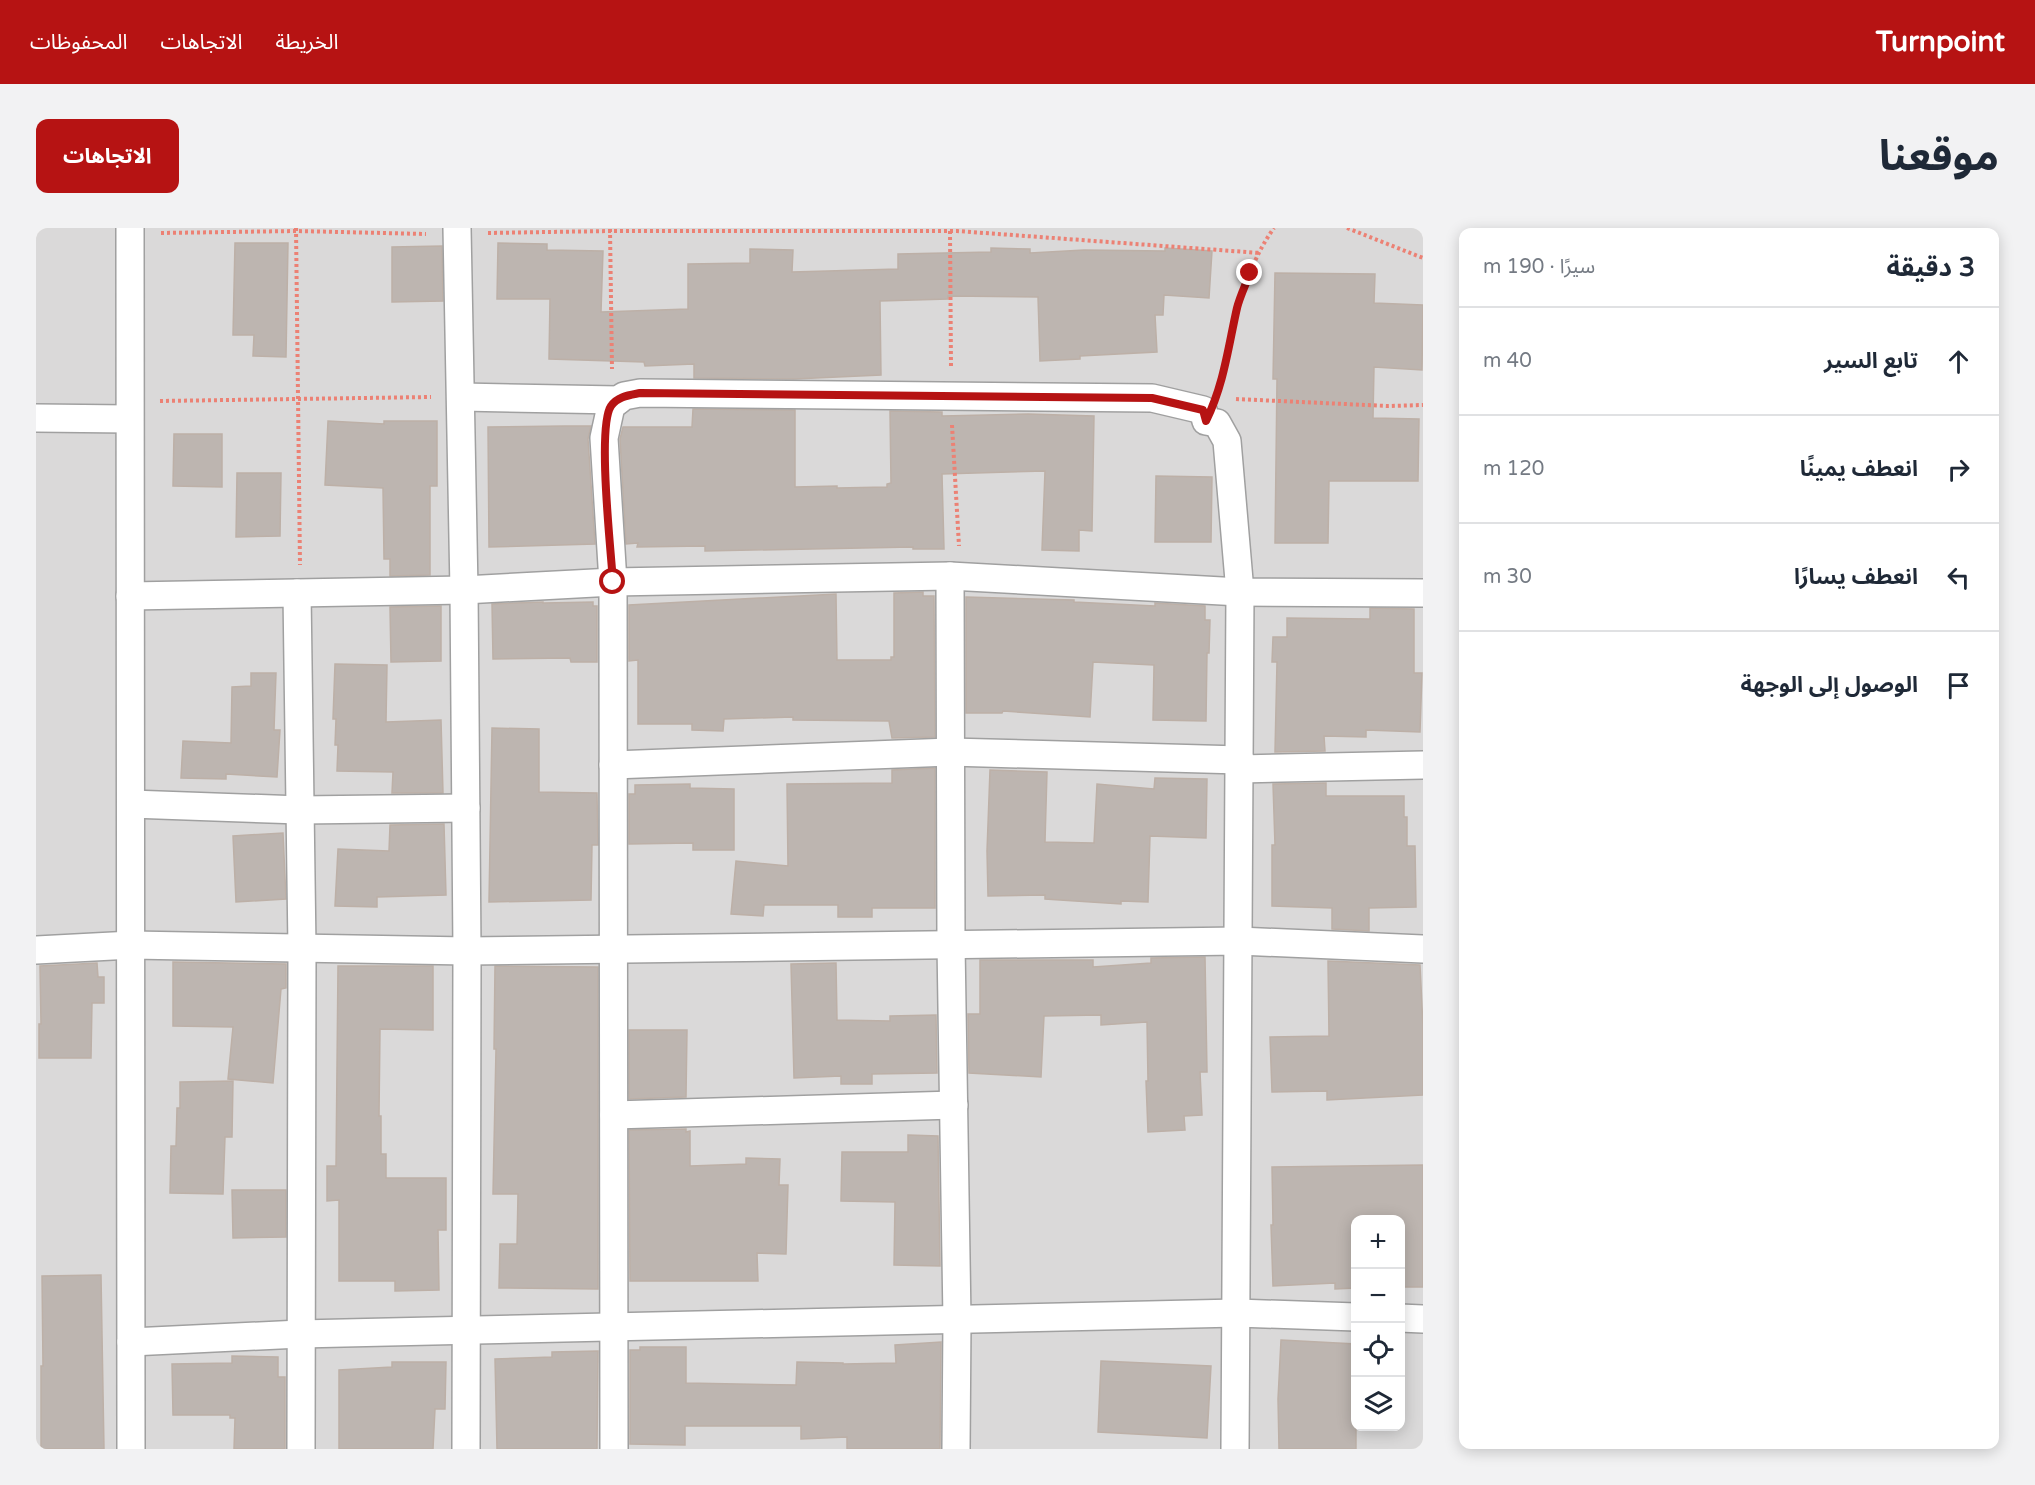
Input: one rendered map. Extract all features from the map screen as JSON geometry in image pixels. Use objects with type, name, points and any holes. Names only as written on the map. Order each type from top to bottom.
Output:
[{"type":"street","points":[[130,230],[131,1449]]},
{"type":"street","points":[[457,231],[465,590],[466,1449]]},
{"type":"street","points":[[461,397],[615,400],[640,393],[1152,398],[1203,410],[1212,409],[1227,441],[1240,592],[1235,1449]]},
{"type":"street","points":[[615,400],[611,406],[604,438],[613,582],[615,1449]]},
{"type":"street","points":[[36,418],[129,410]]},
{"type":"street","points":[[130,596],[465,590],[613,582],[950,576],[1240,592],[1423,593]]},
{"type":"street","points":[[950,576],[951,944],[957,1320],[956,1449]]},
{"type":"street","points":[[299,593],[302,948],[301,1449]]},
{"type":"street","points":[[613,765],[950,752],[1240,765],[1423,765]]},
{"type":"street","points":[[131,804],[300,810],[466,808]]},
{"type":"street","points":[[36,950],[132,945],[467,951],[613,950],[1239,941],[1423,949]]},
{"type":"street","points":[[614,1115],[954,1105]]},
{"type":"street","points":[[131,1342],[300,1334],[1236,1313],[1351,1317]]},
{"type":"street","points":[[1405,1318],[1423,1318]]},
{"type":"path","points":[[1274,228],[1250,273],[1238,307],[1232,340],[1212,409],[1423,405]]},
{"type":"path","points":[[1347,228],[1423,258]]},
{"type":"path","points":[[610,229],[615,400]]},
{"type":"path","points":[[130,230],[957,231],[1260,253]]},
{"type":"path","points":[[296,230],[299,593]]},
{"type":"path","points":[[129,410],[298,399],[461,397]]},
{"type":"shaded area","points":[[36,228],[1423,228],[1423,1449],[36,1449]]},
{"type":"building","points":[[235,243],[288,243],[286,357],[253,356],[254,335],[233,335]]},
{"type":"building","points":[[498,243],[547,244],[547,250],[603,251],[601,312],[688,309],[688,264],[750,263],[750,249],[793,250],[792,272],[898,269],[898,254],[991,252],[991,248],[1030,249],[1030,253],[1084,250],[1165,251],[1165,248],[1212,251],[1209,298],[1164,295],[1163,315],[1155,315],[1157,352],[1080,356],[1080,359],[1040,361],[1038,297],[948,296],[948,299],[880,301],[881,375],[794,379],[694,378],[694,364],[645,366],[644,362],[549,359],[550,299],[497,299]]},
{"type":"building","points":[[442,246],[443,301],[392,302],[392,247]]},
{"type":"building","points":[[1275,273],[1375,274],[1374,303],[1423,305],[1422,370],[1374,367],[1373,418],[1419,419],[1418,481],[1329,481],[1328,543],[1275,543],[1277,379],[1273,379]]},
{"type":"building","points":[[693,409],[795,410],[795,487],[837,486],[837,488],[887,487],[887,484],[891,483],[890,411],[942,412],[942,416],[1028,414],[1094,416],[1092,531],[1079,530],[1079,551],[1042,550],[1045,471],[942,474],[944,549],[913,549],[913,547],[705,551],[705,546],[637,547],[638,543],[626,544],[620,439],[623,427],[692,427]]},
{"type":"building","points":[[328,421],[384,424],[384,421],[437,421],[437,486],[430,486],[430,575],[390,576],[390,559],[384,559],[383,488],[325,485]]},
{"type":"building","points":[[591,426],[588,439],[595,544],[489,547],[488,427]]},
{"type":"building","points":[[174,434],[222,434],[222,487],[173,486]]},
{"type":"building","points":[[237,473],[281,473],[280,536],[236,537]]},
{"type":"building","points":[[1156,476],[1212,477],[1211,542],[1155,542]]},
{"type":"building","points":[[923,592],[923,596],[934,596],[935,737],[892,738],[889,721],[793,720],[793,717],[724,719],[723,731],[692,730],[692,724],[638,724],[638,660],[629,661],[629,605],[836,594],[837,660],[891,660],[891,657],[894,657],[894,593]]},
{"type":"building","points":[[966,597],[1074,600],[1074,602],[1155,606],[1155,603],[1205,606],[1205,620],[1210,620],[1206,721],[1153,720],[1154,665],[1093,662],[1090,717],[1003,711],[1002,713],[966,713]]},
{"type":"building","points":[[593,602],[593,606],[597,606],[597,662],[571,662],[570,658],[493,659],[492,604]]},
{"type":"building","points":[[441,606],[441,661],[391,662],[390,607]]},
{"type":"building","points":[[1370,608],[1414,609],[1414,673],[1422,673],[1420,732],[1366,730],[1366,737],[1324,736],[1325,751],[1275,752],[1277,662],[1272,662],[1273,637],[1287,637],[1287,618],[1370,619]]},
{"type":"building","points":[[335,664],[387,665],[386,722],[441,720],[443,793],[392,793],[393,772],[337,771],[336,719],[333,719]]},
{"type":"building","points":[[251,673],[276,673],[274,730],[280,730],[277,777],[226,774],[226,779],[181,778],[183,741],[231,743],[232,687],[251,686]]},
{"type":"building","points":[[492,728],[539,729],[539,792],[597,793],[598,845],[592,845],[591,900],[489,902]]},
{"type":"building","points":[[935,768],[935,908],[872,908],[872,917],[838,917],[838,905],[764,905],[763,916],[731,914],[736,861],[788,866],[787,784],[892,783],[892,770]]},
{"type":"building","points":[[990,770],[1047,772],[1045,842],[1094,843],[1097,784],[1154,789],[1155,778],[1207,779],[1206,838],[1150,836],[1148,902],[1121,901],[1121,904],[1045,899],[1045,895],[988,896]]},
{"type":"building","points":[[1326,783],[1326,796],[1404,796],[1407,846],[1415,846],[1416,907],[1369,908],[1369,931],[1332,929],[1332,908],[1272,906],[1272,845],[1275,845],[1273,784]]},
{"type":"building","points":[[690,784],[690,788],[734,789],[734,850],[693,850],[693,843],[629,844],[629,794],[635,794],[635,785]]},
{"type":"building","points":[[444,824],[446,895],[377,897],[377,907],[335,906],[338,849],[389,851],[390,825]]},
{"type":"building","points":[[283,833],[286,899],[236,902],[233,836]]},
{"type":"building","points":[[1205,957],[1207,1072],[1200,1072],[1202,1115],[1184,1116],[1185,1130],[1148,1132],[1147,1022],[1101,1025],[1101,1015],[1044,1016],[1041,1077],[969,1073],[968,1014],[980,1014],[980,960],[1093,960],[1093,967],[1151,963],[1151,958]]},
{"type":"building","points":[[1328,961],[1420,965],[1423,1095],[1327,1100],[1327,1091],[1272,1092],[1270,1037],[1329,1036]]},
{"type":"building","points":[[173,962],[286,964],[286,988],[281,989],[273,1083],[228,1079],[233,1027],[173,1026]]},
{"type":"building","points":[[97,963],[98,977],[104,977],[104,1003],[92,1003],[91,1058],[39,1058],[40,966]]},
{"type":"building","points":[[836,963],[837,1020],[890,1021],[890,1016],[936,1015],[937,1073],[872,1074],[872,1084],[841,1084],[841,1076],[794,1078],[791,964]]},
{"type":"building","points":[[338,966],[433,966],[433,1030],[380,1029],[379,1116],[381,1116],[381,1154],[386,1154],[386,1178],[446,1178],[446,1230],[438,1230],[439,1290],[395,1291],[395,1281],[339,1281],[339,1200],[327,1201],[327,1166],[336,1166]]},
{"type":"building","points":[[495,966],[598,967],[598,1289],[499,1288],[500,1244],[517,1244],[518,1194],[493,1194]]},
{"type":"building","points":[[629,1030],[687,1030],[686,1097],[629,1099]]},
{"type":"building","points":[[233,1081],[232,1137],[225,1137],[223,1194],[170,1193],[171,1146],[176,1146],[180,1082]]},
{"type":"building","points":[[686,1129],[686,1132],[690,1131],[690,1166],[746,1164],[746,1158],[780,1159],[779,1185],[788,1185],[786,1254],[757,1253],[758,1281],[630,1281],[629,1130]]},
{"type":"building","points":[[908,1135],[938,1136],[940,1266],[894,1265],[895,1202],[841,1201],[842,1152],[908,1152]]},
{"type":"building","points":[[1423,1165],[1423,1287],[1405,1287],[1405,1215],[1351,1215],[1351,1288],[1335,1289],[1335,1283],[1273,1286],[1272,1167]]},
{"type":"building","points":[[232,1190],[286,1190],[286,1237],[233,1238]]},
{"type":"building","points":[[101,1275],[104,1449],[41,1449],[42,1276]]},
{"type":"building","points":[[1281,1340],[1351,1344],[1351,1431],[1356,1431],[1356,1449],[1279,1449],[1278,1399]]},
{"type":"building","points":[[941,1342],[940,1449],[847,1449],[847,1437],[801,1439],[801,1426],[685,1426],[685,1445],[630,1444],[630,1350],[640,1350],[640,1347],[686,1347],[686,1383],[796,1385],[797,1362],[896,1363],[895,1345]]},
{"type":"building","points":[[598,1351],[597,1449],[497,1449],[495,1359],[552,1357],[552,1352]]},
{"type":"building","points":[[232,1356],[278,1357],[278,1377],[285,1377],[285,1449],[234,1449],[235,1418],[230,1418],[230,1415],[173,1415],[172,1364],[232,1363]]},
{"type":"building","points":[[1101,1361],[1211,1366],[1207,1438],[1098,1432]]},
{"type":"building","points":[[392,1362],[446,1362],[445,1409],[435,1409],[433,1449],[339,1449],[339,1370],[392,1367]]},
{"type":"route","points":[[613,582],[604,438],[611,406],[624,396],[640,393],[1152,398],[1203,410],[1206,421],[1217,398],[1238,307],[1250,273]]}]
